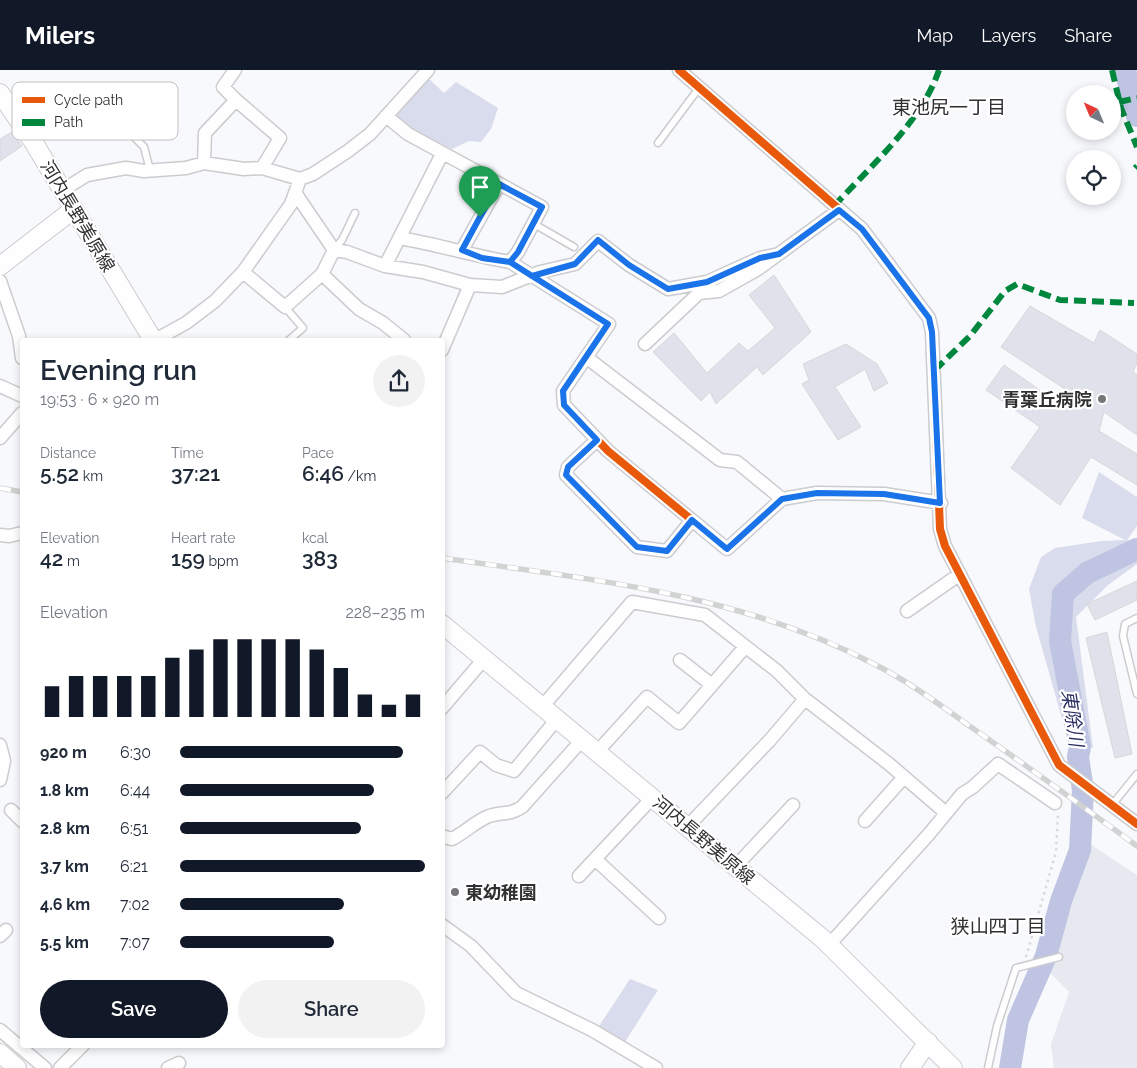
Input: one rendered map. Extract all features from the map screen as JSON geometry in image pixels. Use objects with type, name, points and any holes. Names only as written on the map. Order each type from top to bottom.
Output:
[{"type":"main road","name":"河内長野美原線","points":[[0,93],[12,111]]},
{"type":"main road","name":"河内長野美原線","points":[[31,140],[153,338]]},
{"type":"main road","points":[[0,266],[74,209]]},
{"type":"main road","name":"河内長野美原線","points":[[445,626],[688,826],[829,945],[953,1068]]},
{"type":"main road","points":[[910,1068],[928,1042]]},
{"type":"main road","points":[[0,1053],[17,1068]]},
{"type":"street","points":[[235,70],[223,87],[280,138],[262,168]]},
{"type":"street","points":[[679,70],[862,229],[929,318],[932,332],[942,538],[1059,765],[1137,824]]},
{"type":"street","points":[[63,190],[87,175],[126,168],[150,170],[186,168],[204,162],[244,169],[262,168],[300,179],[312,174],[348,151],[370,134],[421,73]]},
{"type":"street","points":[[204,162],[204,133],[236,100]]},
{"type":"street","points":[[386,116],[408,134],[442,154],[542,207],[534,224],[510,262]]},
{"type":"street","points":[[385,266],[442,154]]},
{"type":"street","points":[[158,338],[186,323],[215,301],[243,272],[291,204],[300,179]]},
{"type":"street","points":[[462,250],[499,184]]},
{"type":"street","points":[[296,194],[334,250],[347,252],[385,266],[423,272],[470,285],[502,287],[575,264],[598,240],[629,265],[668,289],[707,282],[760,258],[779,254]]},
{"type":"street","points":[[645,344],[700,293],[719,291],[758,269],[839,210]]},
{"type":"street","points":[[399,238],[462,250],[482,258],[510,262],[608,324],[563,391],[564,405],[597,440],[727,549],[782,499],[817,493],[884,494],[940,503]]},
{"type":"street","points":[[243,272],[285,307],[322,274],[334,250]]},
{"type":"street","points":[[322,274],[359,309],[383,323],[402,338]]},
{"type":"street","points":[[0,281],[20,347]]},
{"type":"street","points":[[445,343],[470,285]]},
{"type":"street","points":[[586,357],[720,460],[737,462],[782,499]]},
{"type":"street","points":[[0,386],[20,398]]},
{"type":"street","points":[[0,438],[20,415]]},
{"type":"street","points":[[597,440],[568,467],[566,475],[637,547],[667,551],[692,520]]},
{"type":"street","points":[[0,534],[9,536],[20,533]]},
{"type":"street","points":[[907,611],[960,574]]},
{"type":"street","points":[[542,707],[632,602],[705,615],[778,671],[805,698],[904,776],[946,813]]},
{"type":"street","points":[[597,752],[647,697],[679,723],[745,647]]},
{"type":"street","points":[[445,704],[484,659]]},
{"type":"street","points":[[680,660],[712,685]]},
{"type":"street","points":[[688,826],[770,740],[805,698]]},
{"type":"street","points":[[445,790],[480,752],[496,765],[514,771],[557,719]]},
{"type":"street","points":[[445,837],[452,839],[486,817],[510,814],[522,807],[582,740]]},
{"type":"street","points":[[0,745],[4,761],[0,780]]},
{"type":"street","points":[[829,945],[962,794],[973,787],[998,764],[1057,806]]},
{"type":"street","points":[[865,821],[904,776]]},
{"type":"street","points":[[579,876],[653,797]]},
{"type":"street","points":[[736,866],[793,805]]},
{"type":"street","points":[[11,810],[20,818]]},
{"type":"street","points":[[595,859],[659,918]]},
{"type":"street","points":[[445,927],[471,946],[516,993],[592,1030],[656,1068]]},
{"type":"street","points":[[0,1030],[20,1047]]},
{"type":"street","points":[[21,1048],[45,1068]]},
{"type":"street","points":[[60,1068],[80,1048]]},
{"type":"lane","points":[[658,143],[699,88]]},
{"type":"lane","points":[[137,140],[144,147],[150,170]]},
{"type":"lane","points":[[334,250],[342,240],[356,213]]},
{"type":"lane","points":[[534,224],[574,247]]},
{"type":"lane","points":[[285,307],[303,328],[291,338]]},
{"type":"lane","points":[[1137,618],[1125,624],[1123,636],[1137,694]]},
{"type":"lane","points":[[1112,806],[1137,774]]},
{"type":"lane","points":[[988,1068],[997,1026],[1016,968],[1056,958]]},
{"type":"path","points":[[1022,966],[1056,852],[1057,806]]},
{"type":"shaded area","points":[[428,78],[444,93],[456,82],[498,108],[491,129],[481,142],[469,141],[452,149],[406,127],[393,115]]},
{"type":"shaded area","points":[[1099,472],[1137,497],[1137,526],[1127,540],[1137,540],[1137,564],[1108,585],[1076,617],[1093,748],[1067,736],[1036,627],[1029,589],[1041,557],[1055,548],[1101,541],[1125,540],[1082,518]]},
{"type":"shaded area","points":[[1087,842],[1137,875],[1137,1068],[1054,1068],[1051,1044],[1069,992],[1049,972],[1055,962]]},
{"type":"shaded area","points":[[630,979],[658,990],[623,1045],[597,1029]]},
{"type":"building","points":[[12,132],[12,140],[18,140],[22,146],[0,161],[0,139]]},
{"type":"building","points":[[774,275],[811,332],[763,375],[757,367],[716,404],[710,392],[701,401],[653,352],[674,333],[707,373],[739,343],[748,351],[775,328],[749,295]]},
{"type":"building","name":"青葉丘病院","points":[[1030,306],[1094,343],[1100,330],[1137,354],[1137,363],[1133,372],[1137,375],[1137,435],[1104,412],[1099,431],[1137,454],[1137,485],[1091,457],[1060,505],[1011,468],[1040,427],[986,390],[1004,365],[1064,407],[1068,391],[1001,347]]},
{"type":"building","points":[[846,344],[877,364],[888,383],[874,391],[865,369],[835,387],[861,427],[838,440],[802,384],[809,380],[803,364]]},
{"type":"building","points":[[1137,581],[1137,600],[1095,620],[1087,604]]},
{"type":"building","points":[[1107,632],[1132,754],[1115,758],[1086,638]]},
{"type":"waterway","name":"東除川","points":[[1125,70],[1137,116]]},
{"type":"waterway","name":"東除川","points":[[1010,1068],[1018,1020],[1046,956],[1061,901],[1080,850],[1083,790],[1078,757],[1080,747],[1060,641],[1063,594],[1087,573],[1137,549]]},
{"type":"railway","points":[[0,488],[20,492]]},
{"type":"railway","points":[[445,558],[608,582],[663,593],[717,605],[771,621],[823,640],[887,671],[936,702],[1137,846]]},
{"type":"marked path","points":[[834,206],[879,159],[908,125],[931,89],[939,70]]},
{"type":"marked path","points":[[1112,70],[1121,108],[1137,147]]},
{"type":"marked path","points":[[1121,102],[1137,98]]},
{"type":"marked path","points":[[933,367],[939,366],[970,336],[1005,291],[1017,284],[1060,300],[1134,303]]},
{"type":"cycle path","points":[[679,70],[862,229],[929,318],[932,332],[940,529],[945,546],[1059,765],[1137,824]]},
{"type":"cycle path","points":[[510,262],[609,324],[563,391],[564,405],[608,451],[727,549],[782,499],[817,493],[884,494],[941,503]]},
{"type":"place","name":"青葉丘病院","points":[[1102,399]]},
{"type":"place","name":"東幼稚園","points":[[455,892]]},
{"type":"district","name":"東池尻一丁目","points":[[949,107]]},
{"type":"district","name":"狭山四丁目","points":[[998,926]]},
{"type":"route","points":[[480,217],[462,250],[482,258],[510,262],[608,324],[563,391],[564,405],[597,440],[568,467],[566,475],[637,547],[667,551],[692,520],[727,549],[782,499],[817,493],[884,494],[940,503],[932,332],[929,318],[862,229],[839,210],[779,254],[760,258],[707,282],[668,289],[629,265],[598,240],[575,264],[556,270],[540,272],[532,276],[510,262],[518,252],[542,207],[499,184],[480,217]]}]
